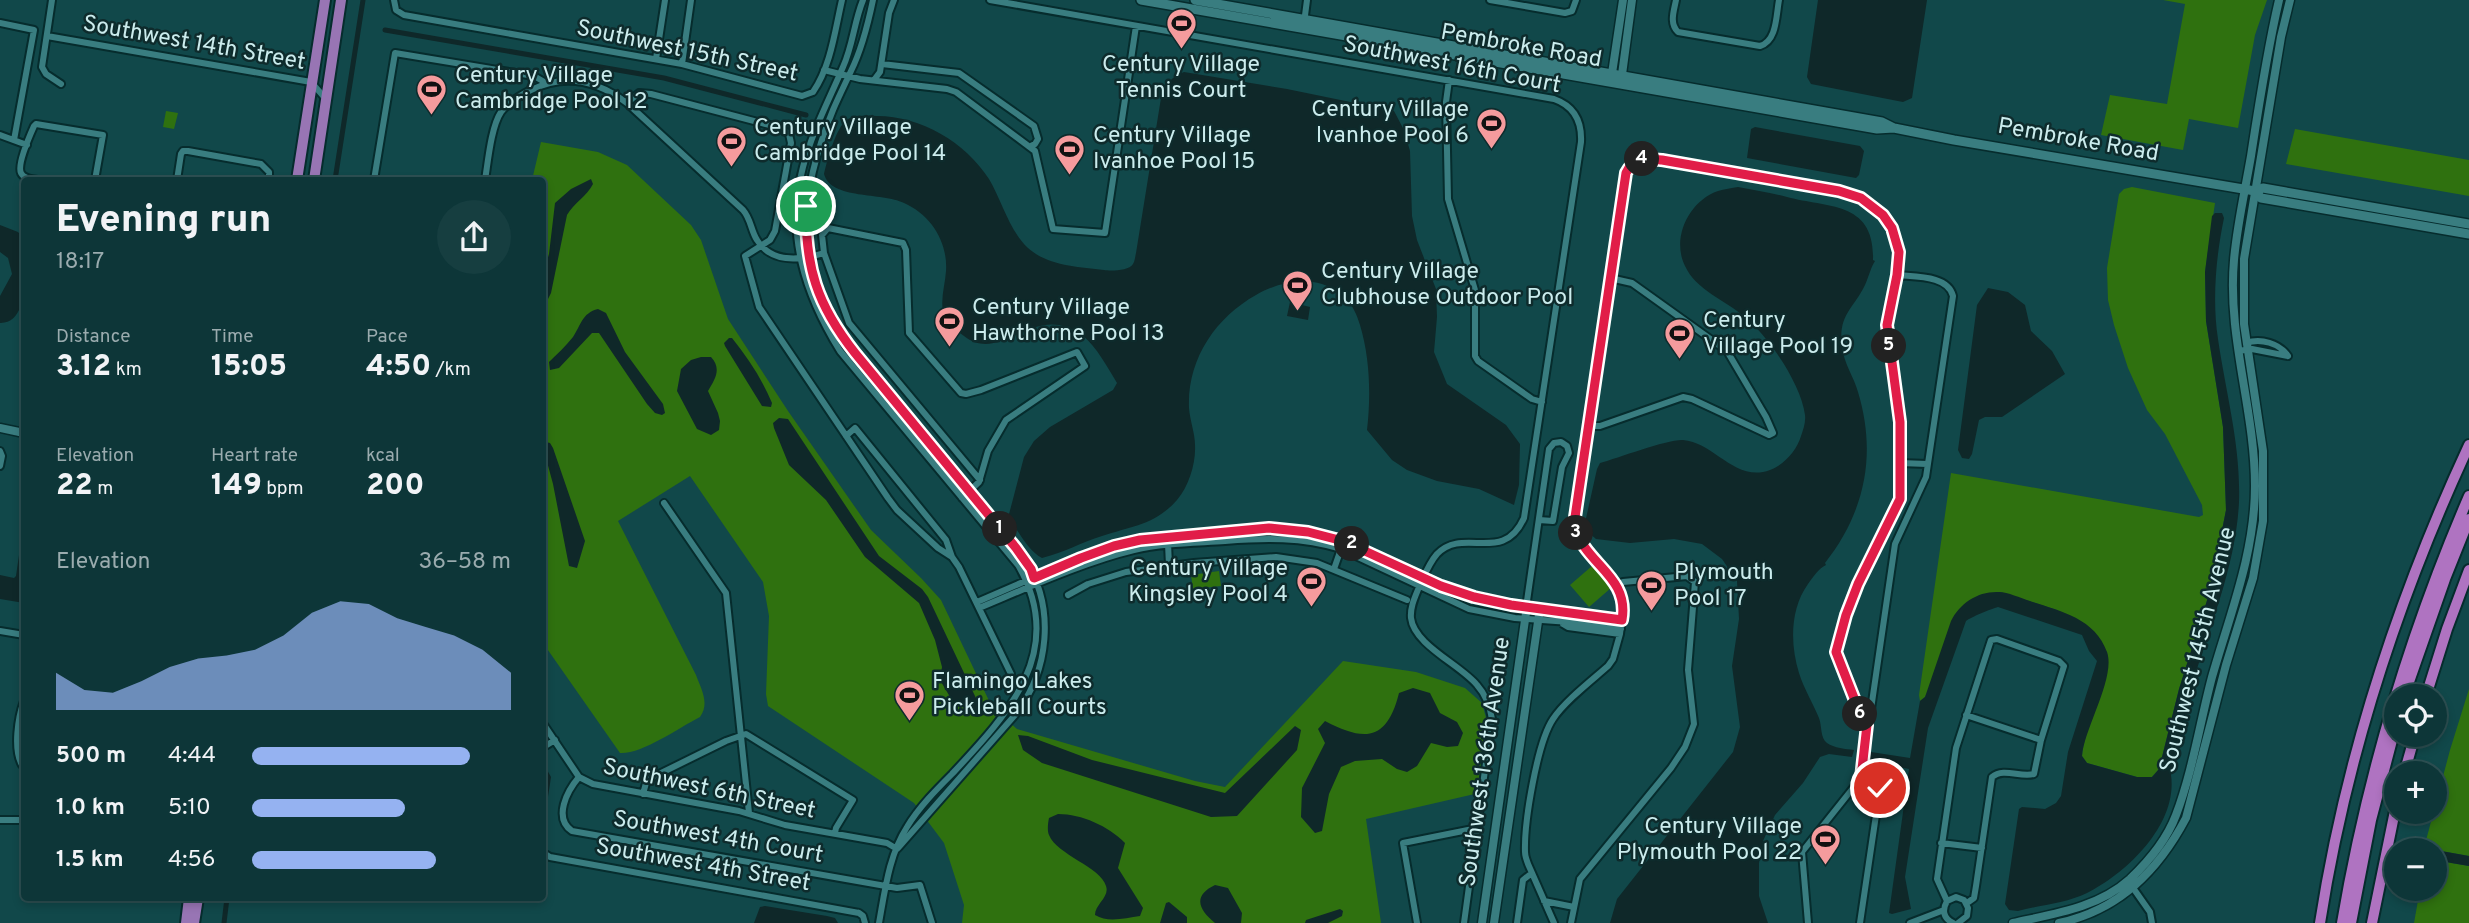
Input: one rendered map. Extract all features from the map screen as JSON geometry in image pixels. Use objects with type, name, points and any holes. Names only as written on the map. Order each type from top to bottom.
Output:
[{"type":"highway","points":[[297,177],[325,0]]},
{"type":"highway","points":[[314,177],[341,0]]},
{"type":"highway","points":[[2320,923],[2345,791],[2374,688],[2421,553],[2469,445]]},
{"type":"highway","points":[[2342,923],[2369,790],[2397,689],[2437,575],[2469,496]]},
{"type":"highway","points":[[2408,684],[2469,519]]},
{"type":"highway","points":[[2430,684],[2469,570]]},
{"type":"highway","points":[[2351,923],[2369,831],[2390,747]]},
{"type":"highway","points":[[2372,923],[2392,824]]},
{"type":"highway","points":[[186,923],[189,901]]},
{"type":"highway","points":[[194,923],[198,901]]},
{"type":"highway","points":[[201,923],[205,901]]},
{"type":"main road","name":"Pembroke Road","points":[[1140,0],[1303,23]]},
{"type":"main road","name":"Pembroke Road","points":[[1195,0],[1303,23],[1877,129],[1894,128],[2244,188],[2255,191],[2261,198],[2469,234]]},
{"type":"main road","name":"Pembroke Road","points":[[2255,191],[2263,188],[2469,224]]},
{"type":"street","points":[[52,0],[43,67],[46,74],[61,84]]},
{"type":"street","name":"Southwest 15th Street","points":[[394,0],[396,10],[404,15],[682,64],[786,92],[807,95],[816,89],[824,70]]},
{"type":"street","points":[[656,59],[665,0]]},
{"type":"street","points":[[682,64],[691,0]]},
{"type":"street","points":[[842,0],[824,70],[874,80],[953,90],[1035,151],[1053,229],[1105,233],[1136,26]]},
{"type":"street","points":[[863,0],[854,38],[811,141],[798,193],[808,289],[820,320],[840,351],[1018,565],[1035,609],[1036,631],[1030,671],[1019,692],[963,762],[918,811],[902,836],[891,863],[879,923]]},
{"type":"street","points":[[854,38],[863,0]]},
{"type":"street","points":[[872,0],[868,22],[849,76],[832,113],[809,182],[804,257],[817,290],[843,338],[1025,560],[1036,581],[1044,610],[1045,635],[1042,660],[1028,695],[907,841],[897,849]]},
{"type":"street","points":[[874,80],[882,64],[889,13],[894,0]]},
{"type":"street","name":"Southwest 16th Court","points":[[990,0],[1449,80],[1564,103],[1580,124],[1581,142],[1542,402]]},
{"type":"street","points":[[1303,23],[1307,0]]},
{"type":"street","points":[[1490,0],[1565,13],[1572,11],[1576,0]]},
{"type":"street","points":[[1616,79],[1623,0]]},
{"type":"street","points":[[1616,79],[1632,0]]},
{"type":"street","points":[[1676,0],[1672,20],[1678,32],[1760,46],[1768,44],[1772,38],[1779,0]]},
{"type":"street","name":"Southwest 145th Avenue","points":[[2059,923],[2094,912],[2131,884],[2167,851],[2186,818],[2253,578],[2263,521],[2263,451],[2233,301],[2234,260],[2244,188],[2279,0]]},
{"type":"street","name":"Southwest 145th Avenue","points":[[2013,923],[2064,912],[2091,903],[2131,884],[2157,849],[2176,816],[2249,551],[2255,488],[2242,347],[2244,259],[2281,37],[2290,0]]},
{"type":"street","points":[[860,21],[863,25],[868,22]]},
{"type":"street","points":[[0,23],[34,30],[14,140]]},
{"type":"street","name":"Southwest 14th Street","points":[[47,36],[311,82],[326,100]]},
{"type":"street","points":[[374,177],[395,53],[534,76],[546,83]]},
{"type":"street","points":[[882,64],[959,73],[1034,126],[1038,139],[1031,146]]},
{"type":"street","points":[[486,177],[500,115],[522,94],[546,83],[561,80],[590,83],[605,88],[627,103],[743,210],[762,246],[778,257],[804,257],[824,253]]},
{"type":"street","points":[[1449,80],[1446,102],[1448,199],[1475,290],[1475,356],[1478,361],[1532,400],[1542,402],[1525,515],[1520,526],[1511,537],[1501,542],[1467,543],[1447,547],[1436,555],[1420,586],[1411,613],[1415,629],[1429,645],[1477,684],[1491,712],[1493,726],[1464,923]]},
{"type":"street","points":[[627,103],[639,93],[651,94],[781,128],[789,134],[791,143],[775,231],[772,238],[745,256],[759,307],[897,510],[938,548],[952,557]]},
{"type":"street","points":[[26,177],[21,173],[20,166],[36,124],[103,135],[96,177]]},
{"type":"street","points":[[0,135],[27,145]]},
{"type":"street","points":[[178,177],[183,151],[261,163],[267,169],[269,177]]},
{"type":"street","points":[[1554,923],[1526,858],[1527,833],[1537,764],[1548,729],[1561,709],[1613,659],[1622,620],[1624,600],[1617,586],[1588,553],[1576,534],[1574,524],[1626,173],[1630,165],[1638,160],[1671,161],[1839,191],[1872,204],[1887,220],[1897,242],[1897,275],[1887,325],[1900,422],[1900,499],[1858,584],[1836,652],[1863,721],[1867,725]]},
{"type":"street","points":[[962,498],[980,480],[988,451],[1006,420],[1085,366],[1077,352],[981,390],[961,393],[909,333],[906,250],[903,243],[828,228],[822,235],[824,253],[849,323],[980,480]]},
{"type":"street","points":[[1808,923],[1802,852],[1861,778],[1895,544],[1924,483],[1953,301],[1953,293],[1945,283],[1897,275]]},
{"type":"street","points":[[1588,426],[1597,427],[1682,397],[1692,399],[1769,435],[1773,433],[1766,416],[1727,351],[1633,283],[1610,278]]},
{"type":"street","points":[[2256,341],[2275,344],[2283,348],[2288,356],[2269,351],[2242,347],[2256,341]]},
{"type":"street","points":[[0,428],[21,432]]},
{"type":"street","points":[[846,436],[855,428],[946,540],[1011,674]]},
{"type":"street","points":[[1527,606],[1534,555],[1549,449],[1554,443],[1561,442],[1567,446],[1569,453],[1562,467],[1553,521],[1539,520]]},
{"type":"street","points":[[0,451],[0,466]]},
{"type":"street","points":[[1900,463],[1927,464]]},
{"type":"street","points":[[664,503],[726,592],[749,813]]},
{"type":"street","points":[[1036,581],[1114,546],[1167,537],[1269,528],[1308,532],[1343,541],[1474,597],[1622,620]]},
{"type":"street","points":[[1167,537],[1169,566]]},
{"type":"street","points":[[978,605],[1027,584],[1138,550],[1168,545],[1272,538],[1306,540],[1341,549],[1468,609],[1561,623],[1568,627],[1620,632]]},
{"type":"street","points":[[1334,569],[1343,541]]},
{"type":"street","points":[[1068,595],[1113,575],[1169,566],[1276,557],[1317,563],[1407,600]]},
{"type":"street","points":[[1571,923],[1580,878],[1671,768],[1685,747],[1694,724],[1688,670],[1695,582],[1687,576],[1623,582],[1617,586]]},
{"type":"street","name":"Southwest 136th Avenue","points":[[1482,923],[1527,606]]},
{"type":"street","name":"Southwest 136th Avenue","points":[[1494,923],[1541,608]]},
{"type":"street","points":[[0,631],[21,634]]},
{"type":"street","points":[[1947,901],[1961,897],[1967,903],[1967,916],[1951,922],[1944,910],[1947,901],[1937,879],[1956,748],[1991,640],[1997,639],[2063,664],[2063,669],[2032,776],[2003,772],[1992,777],[1973,898],[1967,903]]},
{"type":"street","points":[[2217,662],[2227,665]]},
{"type":"street","points":[[1019,692],[1028,695]]},
{"type":"street","points":[[1966,715],[2041,740]]},
{"type":"street","points":[[21,723],[18,745],[18,758],[21,762]]},
{"type":"street","name":"Southwest 6th Street","points":[[546,728],[579,777],[593,784],[749,813],[785,825],[887,843],[897,849]]},
{"type":"street","points":[[643,794],[648,780],[741,734],[746,734],[853,800],[835,828],[835,834]]},
{"type":"street","points":[[1509,736],[1522,738]]},
{"type":"street","points":[[546,746],[555,740]]},
{"type":"street","name":"Southwest 4th Court","points":[[579,777],[566,796],[562,818],[565,826],[572,831],[903,889],[920,885],[932,923]]},
{"type":"street","points":[[1860,923],[1880,788],[1878,784],[1861,778]]},
{"type":"street","points":[[0,820],[21,820]]},
{"type":"street","points":[[1416,923],[1403,844],[1478,828]]},
{"type":"street","points":[[1941,843],[1982,849]]},
{"type":"street","name":"Southwest 4th Street","points":[[546,854],[859,913]]},
{"type":"street","points":[[1517,923],[1523,880],[1532,873]]},
{"type":"street","points":[[2131,884],[2150,912],[2152,923]]},
{"type":"street","points":[[1545,901],[1574,907]]},
{"type":"street","points":[[1910,923],[1944,910]]},
{"type":"street","points":[[858,923],[859,913]]},
{"type":"street","points":[[859,913],[863,916],[864,923]]},
{"type":"green space","points":[[2163,0],[2267,0],[2255,35],[2238,128],[2189,119],[2183,150],[2101,135],[2110,95],[2167,104],[2185,4]]},
{"type":"green space","points":[[166,111],[178,113],[174,129],[163,127]]},
{"type":"green space","points":[[2295,129],[2469,160],[2469,196],[2286,164]]},
{"type":"green space","points":[[541,142],[598,152],[627,165],[691,225],[701,240],[728,319],[871,530],[941,600],[992,707],[1017,729],[1195,781],[1225,787],[1343,661],[1416,672],[1465,688],[1482,703],[1488,725],[1479,793],[1366,819],[1381,923],[962,923],[964,905],[944,843],[914,803],[768,706],[766,694],[769,616],[763,582],[690,476],[618,521],[696,675],[704,696],[703,712],[700,717],[660,740],[620,753],[546,647],[546,177],[533,177]]},
{"type":"green space","points":[[2132,187],[2215,203],[2205,272],[2206,321],[2223,427],[2226,510],[2210,591],[2179,689],[2159,769],[2152,777],[2137,777],[2087,763],[2082,756],[2106,679],[2107,652],[2057,610],[2000,592],[1979,595],[1925,697],[1920,701],[1919,695],[1951,473],[2199,517],[2203,515],[2202,505],[2165,434],[2147,410],[2128,368],[2108,300],[2107,268],[2119,194]]},
{"type":"green space","points":[[1592,566],[1611,588],[1589,607],[1570,585]]},
{"type":"green space","points":[[1219,571],[1221,586],[1193,589],[1191,575]]},
{"type":"green space","points":[[2469,689],[2469,856],[2447,852],[2447,838],[2427,838],[2430,824],[2447,824],[2447,761]]},
{"type":"green space","points":[[2447,862],[2469,866],[2469,923],[2414,923],[2418,901],[2447,901]]},
{"type":"water","points":[[1818,0],[1927,0],[1912,98],[1903,102],[1811,84],[1807,77]]},
{"type":"water","points":[[1184,72],[1394,111],[1404,130],[1410,151],[1412,216],[1417,240],[1436,289],[1434,352],[1447,384],[1506,425],[1520,444],[1519,485],[1514,505],[1479,489],[1437,481],[1407,470],[1392,460],[1367,430],[1368,364],[1360,325],[1354,311],[1347,299],[1329,287],[1305,281],[1271,288],[1241,304],[1216,328],[1206,342],[1193,373],[1190,390],[1189,408],[1195,445],[1193,467],[1185,488],[1169,508],[1142,524],[1042,558],[1028,546],[1008,518],[1024,457],[1034,441],[1050,427],[1113,390],[1117,383],[1088,340],[1065,327],[1049,325],[1034,328],[992,343],[978,343],[954,328],[948,323],[943,311],[946,271],[944,250],[930,222],[904,203],[836,188],[824,174],[830,152],[841,127],[853,117],[893,117],[925,126],[955,143],[979,166],[989,179],[1021,241],[1036,254],[1054,262],[1074,266],[1124,269],[1131,266],[1135,259],[1161,98],[1169,82]]},
{"type":"water","points":[[1755,127],[1860,146],[1864,151],[1859,175],[1856,178],[1747,158],[1751,129]]},
{"type":"water","points":[[591,179],[593,184],[567,215],[551,293],[546,303],[546,264],[555,203],[571,189]]},
{"type":"water","points":[[1738,187],[1846,210],[1866,227],[1872,241],[1875,261],[1865,285],[1844,319],[1841,336],[1843,353],[1864,415],[1864,482],[1850,524],[1839,544],[1802,594],[1793,627],[1799,673],[1819,718],[1823,738],[1833,746],[1854,750],[1852,757],[1829,754],[1820,757],[1803,783],[1775,815],[1763,841],[1759,863],[1759,896],[1768,923],[1610,923],[1617,899],[1733,752],[1740,727],[1732,666],[1739,619],[1737,581],[1722,559],[1702,544],[1674,539],[1630,543],[1596,539],[1588,532],[1585,523],[1597,469],[1600,463],[1683,440],[1705,447],[1735,467],[1757,473],[1770,470],[1785,461],[1799,441],[1805,423],[1797,389],[1773,349],[1745,317],[1696,282],[1681,255],[1682,233],[1691,212],[1708,196],[1720,190]]},
{"type":"water","points":[[2222,213],[2224,218],[2217,263],[2215,309],[2235,440],[2239,481],[2237,525],[2228,571],[2187,705],[2171,775],[2171,793],[2158,829],[2133,860],[2087,893],[2018,911],[2009,910],[2005,904],[2019,809],[2045,809],[2056,803],[2061,796],[2068,752],[2097,661],[2082,635],[1998,607],[1991,609],[1966,621],[1928,728],[1905,877],[1911,909],[1889,913],[1909,769],[1869,761],[1871,752],[1910,758],[1920,701],[1925,697],[1951,621],[1970,599],[1991,592],[2006,593],[2064,613],[2094,631],[2107,652],[2109,663],[2104,689],[2082,756],[2087,763],[2137,777],[2152,777],[2159,769],[2179,689],[2210,591],[2226,510],[2223,427],[2206,321],[2205,272],[2212,216]]},
{"type":"water","points":[[0,225],[21,236],[21,304],[10,321],[0,323],[0,296],[12,274],[8,258],[0,252]]},
{"type":"water","points":[[1988,288],[2008,292],[2025,305],[2031,331],[2052,351],[2065,374],[2002,417],[1985,417],[1979,420],[1969,459],[1962,458],[1958,450],[1977,305]]},
{"type":"water","name":"Century Village Clubhouse Outdoor Pool","points":[[1290,302],[1310,307],[1308,320],[1287,316]]},
{"type":"water","points":[[598,309],[606,313],[625,352],[663,404],[665,413],[662,415],[655,413],[647,404],[599,333],[592,333],[559,368],[550,370],[549,362],[573,337],[585,316]]},
{"type":"water","points":[[732,338],[754,369],[772,403],[771,407],[762,406],[725,346],[724,343]]},
{"type":"water","points":[[711,357],[717,370],[708,391],[720,421],[719,430],[711,435],[697,429],[677,391],[681,369],[691,360]]},
{"type":"water","points":[[779,418],[788,419],[879,556],[922,589],[928,597],[984,715],[971,715],[965,706],[953,702],[940,680],[942,667],[935,640],[919,603],[865,557],[826,500],[789,465],[774,428],[773,423]]},
{"type":"water","points":[[546,442],[553,448],[585,541],[577,568],[569,566],[546,458]]},
{"type":"water","points":[[21,541],[21,602],[0,599],[0,575],[14,578]]},
{"type":"water","points":[[1413,688],[1430,693],[1440,713],[1457,722],[1463,733],[1458,746],[1447,747],[1431,743],[1417,766],[1407,772],[1382,759],[1355,761],[1341,767],[1329,794],[1322,831],[1315,833],[1301,817],[1302,788],[1325,743],[1318,729],[1325,721],[1352,732],[1372,733],[1388,721],[1399,693]]},
{"type":"water","points":[[1295,726],[1301,730],[1297,750],[1237,816],[1211,817],[1042,763],[1023,750],[1018,735],[1028,736],[1092,760],[1225,793]]},
{"type":"water","points":[[546,768],[551,777],[546,810]]},
{"type":"water","points":[[1058,814],[1094,822],[1125,843],[1118,868],[1143,908],[1140,916],[1111,919],[1095,915],[1106,894],[1106,886],[1096,873],[1061,849],[1048,833],[1049,818]]},
{"type":"water","points":[[2447,852],[2469,856],[2469,866],[2447,862]]},
{"type":"water","points":[[1215,885],[1228,888],[1242,913],[1241,923],[1215,923],[1205,913],[1200,903],[1201,898]]},
{"type":"water","points":[[1169,902],[1187,917],[1187,923],[1160,923],[1166,903]]},
{"type":"water","points":[[760,907],[827,916],[835,918],[838,923],[754,923]]},
{"type":"water","points":[[1340,909],[1343,911],[1342,916],[1328,923],[1305,923],[1306,920]]},
{"type":"waterway","points":[[335,177],[363,0]]},
{"type":"waterway","points":[[385,30],[664,78],[806,115]]},
{"type":"waterway","points":[[224,923],[227,901]]},
{"type":"place","name":"Century Village Tennis Court","points":[[1181,51]]},
{"type":"place","name":"Century Village Cambridge Pool 12","points":[[432,116]]},
{"type":"place","name":"Century Village Ivanhoe Pool 6","points":[[1492,150]]},
{"type":"place","name":"Century Village Cambridge Pool 14","points":[[731,168]]},
{"type":"place","name":"Century Village Ivanhoe Pool 15","points":[[1070,176]]},
{"type":"place","name":"Century Village Clubhouse Outdoor Pool","points":[[1298,312]]},
{"type":"place","name":"Century Village Hawthorne Pool 13","points":[[949,348]]},
{"type":"place","name":"Century Village Pool 19","points":[[1680,361]]},
{"type":"place","name":"Century Village Kingsley Pool 4","points":[[1311,609]]},
{"type":"place","name":"Plymouth Pool 17","points":[[1651,613]]},
{"type":"place","name":"Flamingo Lakes Pickleball Courts","points":[[909,722]]},
{"type":"place","name":"Century Village Plymouth Pool 22","points":[[1825,867]]},
{"type":"route","points":[[806,206],[807,256],[812,277],[837,328],[1016,548],[1034,578],[1114,546],[1140,540],[1269,528],[1308,532],[1343,541],[1441,586],[1493,602],[1622,620],[1624,600],[1617,586],[1580,541],[1576,534],[1574,516],[1626,173],[1630,165],[1638,160],[1662,160],[1839,191],[1861,198],[1872,204],[1887,220],[1895,235],[1899,252],[1887,325],[1900,422],[1901,493],[1858,584],[1836,652],[1863,721],[1867,725],[1861,778],[1878,784],[1880,788]]}]
